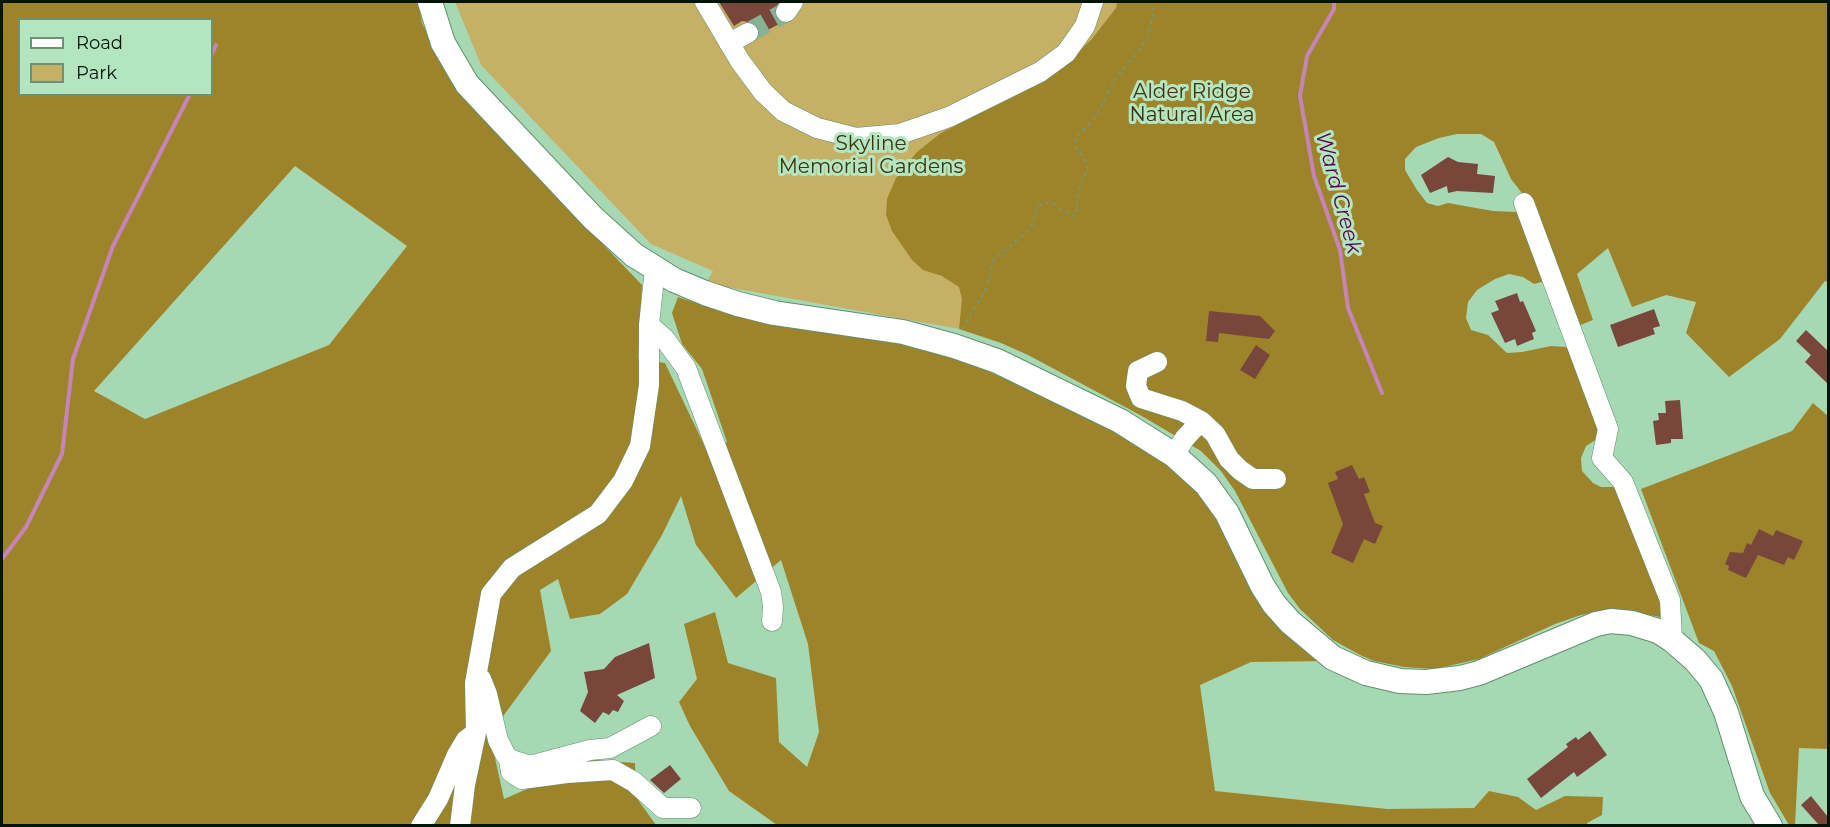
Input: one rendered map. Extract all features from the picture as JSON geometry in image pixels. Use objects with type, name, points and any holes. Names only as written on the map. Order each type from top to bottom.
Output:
[{"type":"main road","points":[[430,2],[442,43],[467,84],[483,103],[615,239],[634,255],[674,280],[738,304],[774,313],[903,332],[954,346],[998,361],[1120,421],[1174,455],[1206,484],[1227,513],[1262,585],[1274,604],[1303,634],[1333,658],[1366,673],[1400,681],[1426,682],[1460,678],[1479,673],[1582,629],[1611,621],[1647,627],[1672,640],[1695,660],[1711,679],[1725,712],[1752,796],[1770,825]]},
{"type":"street","points":[[705,2],[740,61],[763,92],[783,111],[817,128],[856,138],[900,134],[950,117],[1040,72],[1066,53],[1085,26],[1093,2]]},
{"type":"street","points":[[729,43],[748,33]]},
{"type":"street","points":[[1524,203],[1608,429],[1602,458],[1623,482],[1670,600],[1672,640]]},
{"type":"street","points":[[460,825],[465,785],[476,733],[475,683],[492,594],[512,568],[598,513],[623,481],[640,446],[649,385],[649,325],[655,268]]},
{"type":"street","points":[[649,325],[664,338],[686,368],[771,591],[772,621]]},
{"type":"street","points":[[1157,362],[1138,371],[1136,386],[1141,398],[1182,411],[1201,421],[1215,434],[1229,459],[1253,479],[1276,479]]},
{"type":"street","points":[[1174,455],[1185,438],[1201,421]]},
{"type":"street","points":[[477,672],[487,694],[498,740],[509,759],[511,772],[522,779],[613,770],[634,782],[663,808],[691,808]]},
{"type":"street","points":[[509,759],[530,766],[590,750],[610,748],[651,726]]},
{"type":"street","points":[[421,825],[438,800],[457,755],[466,740],[476,733]]},
{"type":"path","points":[[954,346],[987,288],[993,261],[1031,228],[1039,206],[1044,202],[1050,202],[1073,216],[1076,215],[1078,192],[1087,167],[1086,161],[1076,148],[1076,138],[1097,115],[1116,78],[1138,52],[1148,34],[1153,15],[1152,2]]},
{"type":"green space","points":[[2,2],[418,2],[422,23],[447,74],[474,110],[642,285],[638,359],[665,363],[707,451],[727,442],[702,369],[682,344],[672,313],[678,297],[735,316],[852,337],[900,342],[951,355],[1042,395],[1170,461],[1201,490],[1327,661],[1251,662],[1200,685],[1215,791],[1387,809],[1474,808],[1489,791],[1518,797],[1536,810],[1565,796],[1603,797],[1602,815],[1587,823],[1588,826],[777,825],[729,791],[690,726],[679,702],[697,679],[684,624],[715,612],[728,663],[776,678],[779,742],[807,767],[819,732],[808,644],[781,560],[736,598],[696,545],[681,496],[662,535],[627,594],[600,614],[570,619],[558,579],[540,590],[551,651],[501,719],[488,726],[504,799],[594,760],[635,763],[636,797],[656,825],[2,826]],"holes":[[[295,166],[407,246],[329,345],[145,419],[94,391]]]},
{"type":"green space","name":"Skyline Memorial Gardens","points":[[455,2],[1380,2],[978,335],[959,329],[727,287],[708,280],[713,271],[651,244],[481,65]]},
{"type":"green space","name":"Alder Ridge Natural Area","points":[[1117,2],[1828,2],[1828,282],[1825,281],[1780,339],[1729,377],[1686,333],[1696,302],[1666,295],[1632,307],[1608,248],[1577,274],[1593,320],[1578,326],[1528,201],[1511,179],[1494,142],[1481,134],[1457,134],[1416,147],[1405,159],[1405,170],[1427,203],[1438,206],[1448,203],[1493,211],[1517,212],[1526,219],[1549,280],[1534,284],[1523,277],[1509,274],[1495,279],[1477,290],[1468,302],[1466,318],[1471,330],[1488,335],[1507,353],[1551,346],[1565,347],[1577,353],[1610,437],[1597,439],[1586,446],[1581,458],[1582,471],[1593,483],[1601,487],[1616,489],[1664,612],[1660,617],[1607,610],[1581,615],[1555,624],[1479,659],[1435,669],[1404,667],[1374,661],[1333,640],[1300,609],[1288,593],[1235,491],[1221,471],[1201,451],[1140,415],[1028,355],[959,329],[962,299],[959,287],[942,276],[923,270],[912,260],[892,231],[886,215],[887,199],[896,178],[917,152],[941,133],[1016,95],[1062,67],[1091,40],[1116,8]]},
{"type":"green space","points":[[1813,403],[1828,416],[1828,749],[1799,748],[1795,825],[1789,825],[1770,793],[1732,686],[1714,651],[1699,643],[1641,489],[1792,431]]},
{"type":"building","points":[[719,2],[779,2],[774,12],[775,18],[781,23],[760,34],[759,28],[754,23],[742,21],[734,26]]},
{"type":"building","points":[[1448,157],[1458,162],[1478,164],[1477,174],[1495,176],[1493,193],[1457,191],[1448,193],[1447,186],[1430,193],[1421,175]]},
{"type":"building","points":[[1517,293],[1536,331],[1532,333],[1534,339],[1517,346],[1515,339],[1505,343],[1491,313],[1499,310],[1495,301]]},
{"type":"building","points":[[1654,309],[1660,326],[1653,328],[1655,334],[1618,347],[1610,325]]},
{"type":"building","points":[[1209,311],[1260,316],[1275,331],[1269,339],[1219,333],[1218,342],[1206,341]]},
{"type":"building","points":[[1806,330],[1828,351],[1828,384],[1805,362],[1811,355],[1796,341]]},
{"type":"building","points":[[1256,345],[1270,355],[1255,379],[1240,370]]},
{"type":"building","points":[[1680,400],[1683,439],[1671,439],[1671,443],[1656,445],[1653,421],[1659,420],[1658,413],[1666,413],[1665,401]]},
{"type":"building","points":[[1352,465],[1359,479],[1364,477],[1370,492],[1364,494],[1375,523],[1383,526],[1375,544],[1364,539],[1353,563],[1331,553],[1343,524],[1328,483],[1338,479],[1335,472]]},
{"type":"building","points":[[1759,529],[1773,536],[1776,530],[1803,541],[1794,560],[1788,557],[1784,565],[1758,555],[1746,578],[1728,570],[1729,566],[1725,564],[1730,552],[1743,553],[1747,543],[1751,545]]},
{"type":"building","points":[[649,643],[655,678],[617,695],[624,701],[618,712],[613,710],[609,715],[603,712],[595,723],[580,711],[588,692],[584,672],[604,669],[615,657]]},
{"type":"building","points":[[1590,731],[1607,755],[1577,777],[1574,772],[1541,798],[1527,779],[1568,747],[1566,744],[1576,737],[1578,740]]},
{"type":"building","points":[[670,765],[681,779],[664,793],[650,780]]},
{"type":"building","points":[[1811,796],[1828,817],[1828,825],[1819,825],[1801,805]]},
{"type":"waterway","name":"Ward Creek","points":[[1334,2],[1334,9],[1307,56],[1300,96],[1314,176],[1340,250],[1348,308],[1382,393]]},
{"type":"waterway","points":[[213,52],[216,45]]},
{"type":"waterway","points":[[2,559],[26,527],[62,454],[73,359],[113,246],[189,96]]},
{"type":"tunnel","points":[[748,33],[786,12]]}]
